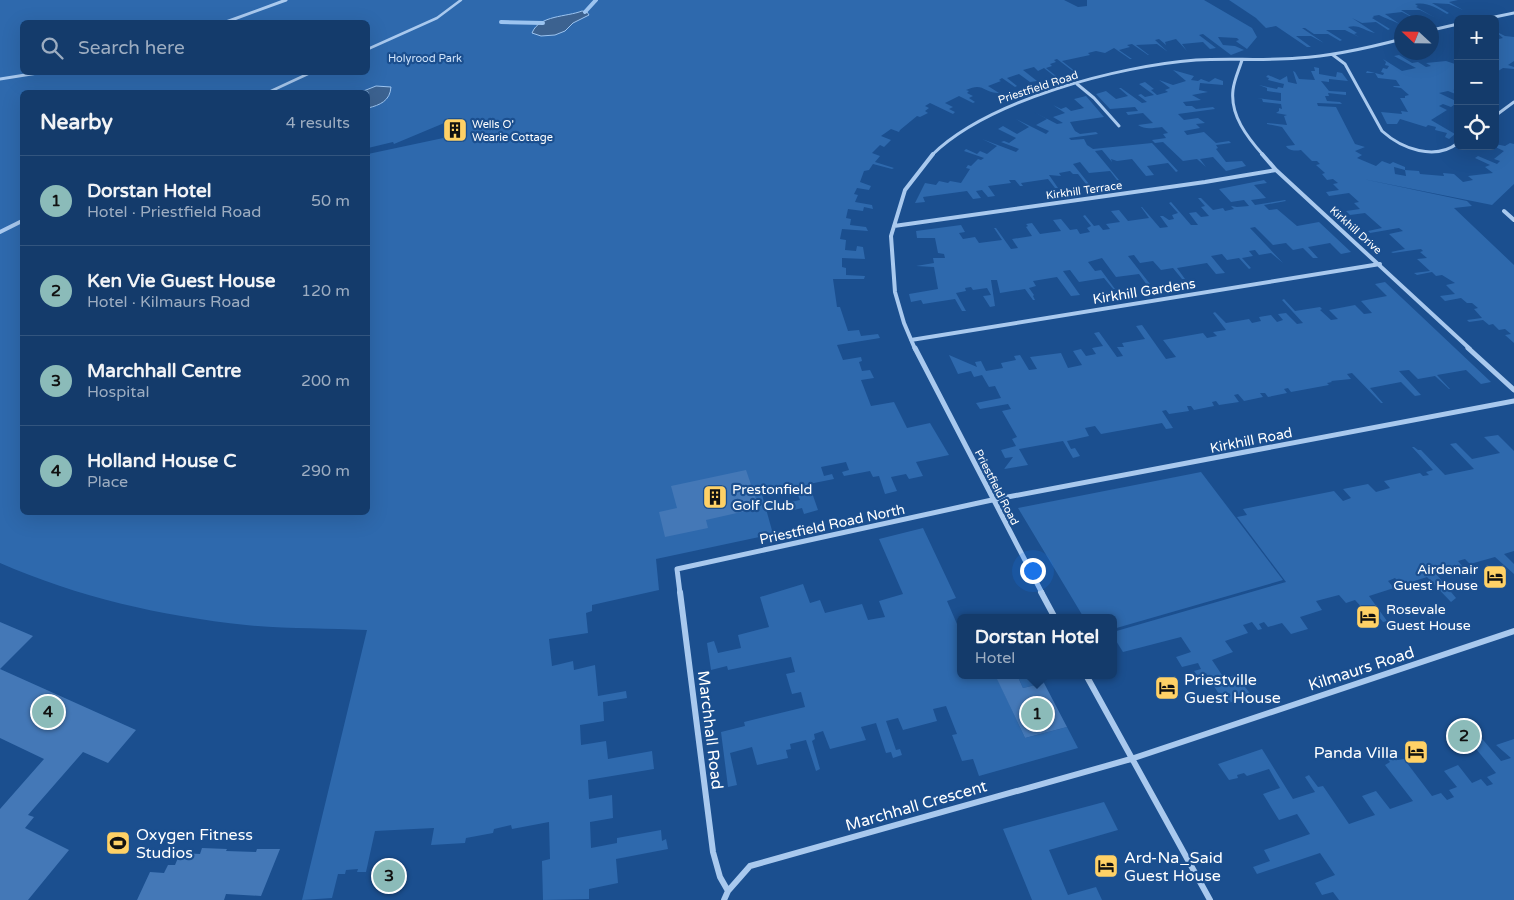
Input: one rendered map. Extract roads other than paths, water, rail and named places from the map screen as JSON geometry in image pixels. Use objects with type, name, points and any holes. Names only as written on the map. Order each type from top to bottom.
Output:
[{"type":"street","points":[[231,20],[286,0]]},
{"type":"street","points":[[370,48],[437,18],[460,0]]},
{"type":"street","points":[[1499,16],[1514,13]]},
{"type":"street","points":[[1439,28],[1454,25]]},
{"type":"street","name":"Priestfield Road","points":[[1053,614],[992,500],[911,340],[898,306],[892,276],[891,250],[894,226],[900,205],[913,178],[930,157],[949,139],[975,121],[1002,108],[1077,84],[1181,62],[1286,59],[1333,55],[1394,41]]},
{"type":"street","points":[[1333,55],[1345,64],[1386,135],[1408,147],[1430,152],[1448,151],[1454,146]]},
{"type":"street","name":"Kirkhill Drive","points":[[1242,60],[1233,91],[1235,111],[1249,138],[1276,170],[1380,264],[1514,390]]},
{"type":"street","points":[[0,79],[25,75]]},
{"type":"street","points":[[272,90],[305,75]]},
{"type":"street","points":[[1077,84],[1094,98],[1119,126]]},
{"type":"street","points":[[1499,113],[1514,102]]},
{"type":"street","name":"Kirkhill Terrace","points":[[894,226],[1205,182],[1276,170]]},
{"type":"street","points":[[1504,212],[1514,220]]},
{"type":"street","points":[[0,232],[20,222]]},
{"type":"street","name":"Kirkhill Gardens","points":[[911,340],[1380,264]]},
{"type":"street","name":"Kirkhill Road","points":[[992,500],[1514,402]]},
{"type":"street","name":"Priestfield Road North","points":[[677,569],[992,500]]},
{"type":"street","name":"Marchhall Road","points":[[677,569],[710,828],[716,865],[722,882],[728,891]]},
{"type":"street","name":"Kilmaurs Road","points":[[1131,759],[1514,631]]},
{"type":"street","points":[[1088,679],[1210,900]]},
{"type":"street","name":"Marchhall Crescent","points":[[724,900],[728,891],[750,866],[1131,759]]},
{"type":"waterway","points":[[585,12],[596,0]]},
{"type":"waterway","points":[[501,22],[543,23]]},
{"type":"place","name":"Wells O' Wearie Cottage","points":[[455,130]]},
{"type":"place","name":"Prestonfield Golf Club","points":[[715,497]]},
{"type":"place","name":"Airdenair Guest House","points":[[1495,577]]},
{"type":"place","name":"Rosevale Guest House","points":[[1368,617]]},
{"type":"place","name":"Priestville Guest House","points":[[1167,688]]},
{"type":"place","name":"Holland House C","points":[[48,712]]},
{"type":"place","name":"Dorstan Hotel","points":[[1037,714]]},
{"type":"place","name":"Ken Vie Guest House","points":[[1464,736]]},
{"type":"place","name":"Panda Villa","points":[[1416,752]]},
{"type":"place","name":"Oxygen Fitness Studios","points":[[118,843]]},
{"type":"place","name":"Ard-Na_Said Guest House","points":[[1106,866]]},
{"type":"place","name":"Marchhall Centre","points":[[389,876]]},
{"type":"park label","name":"Holyrood Park","points":[[425,58]]}]
